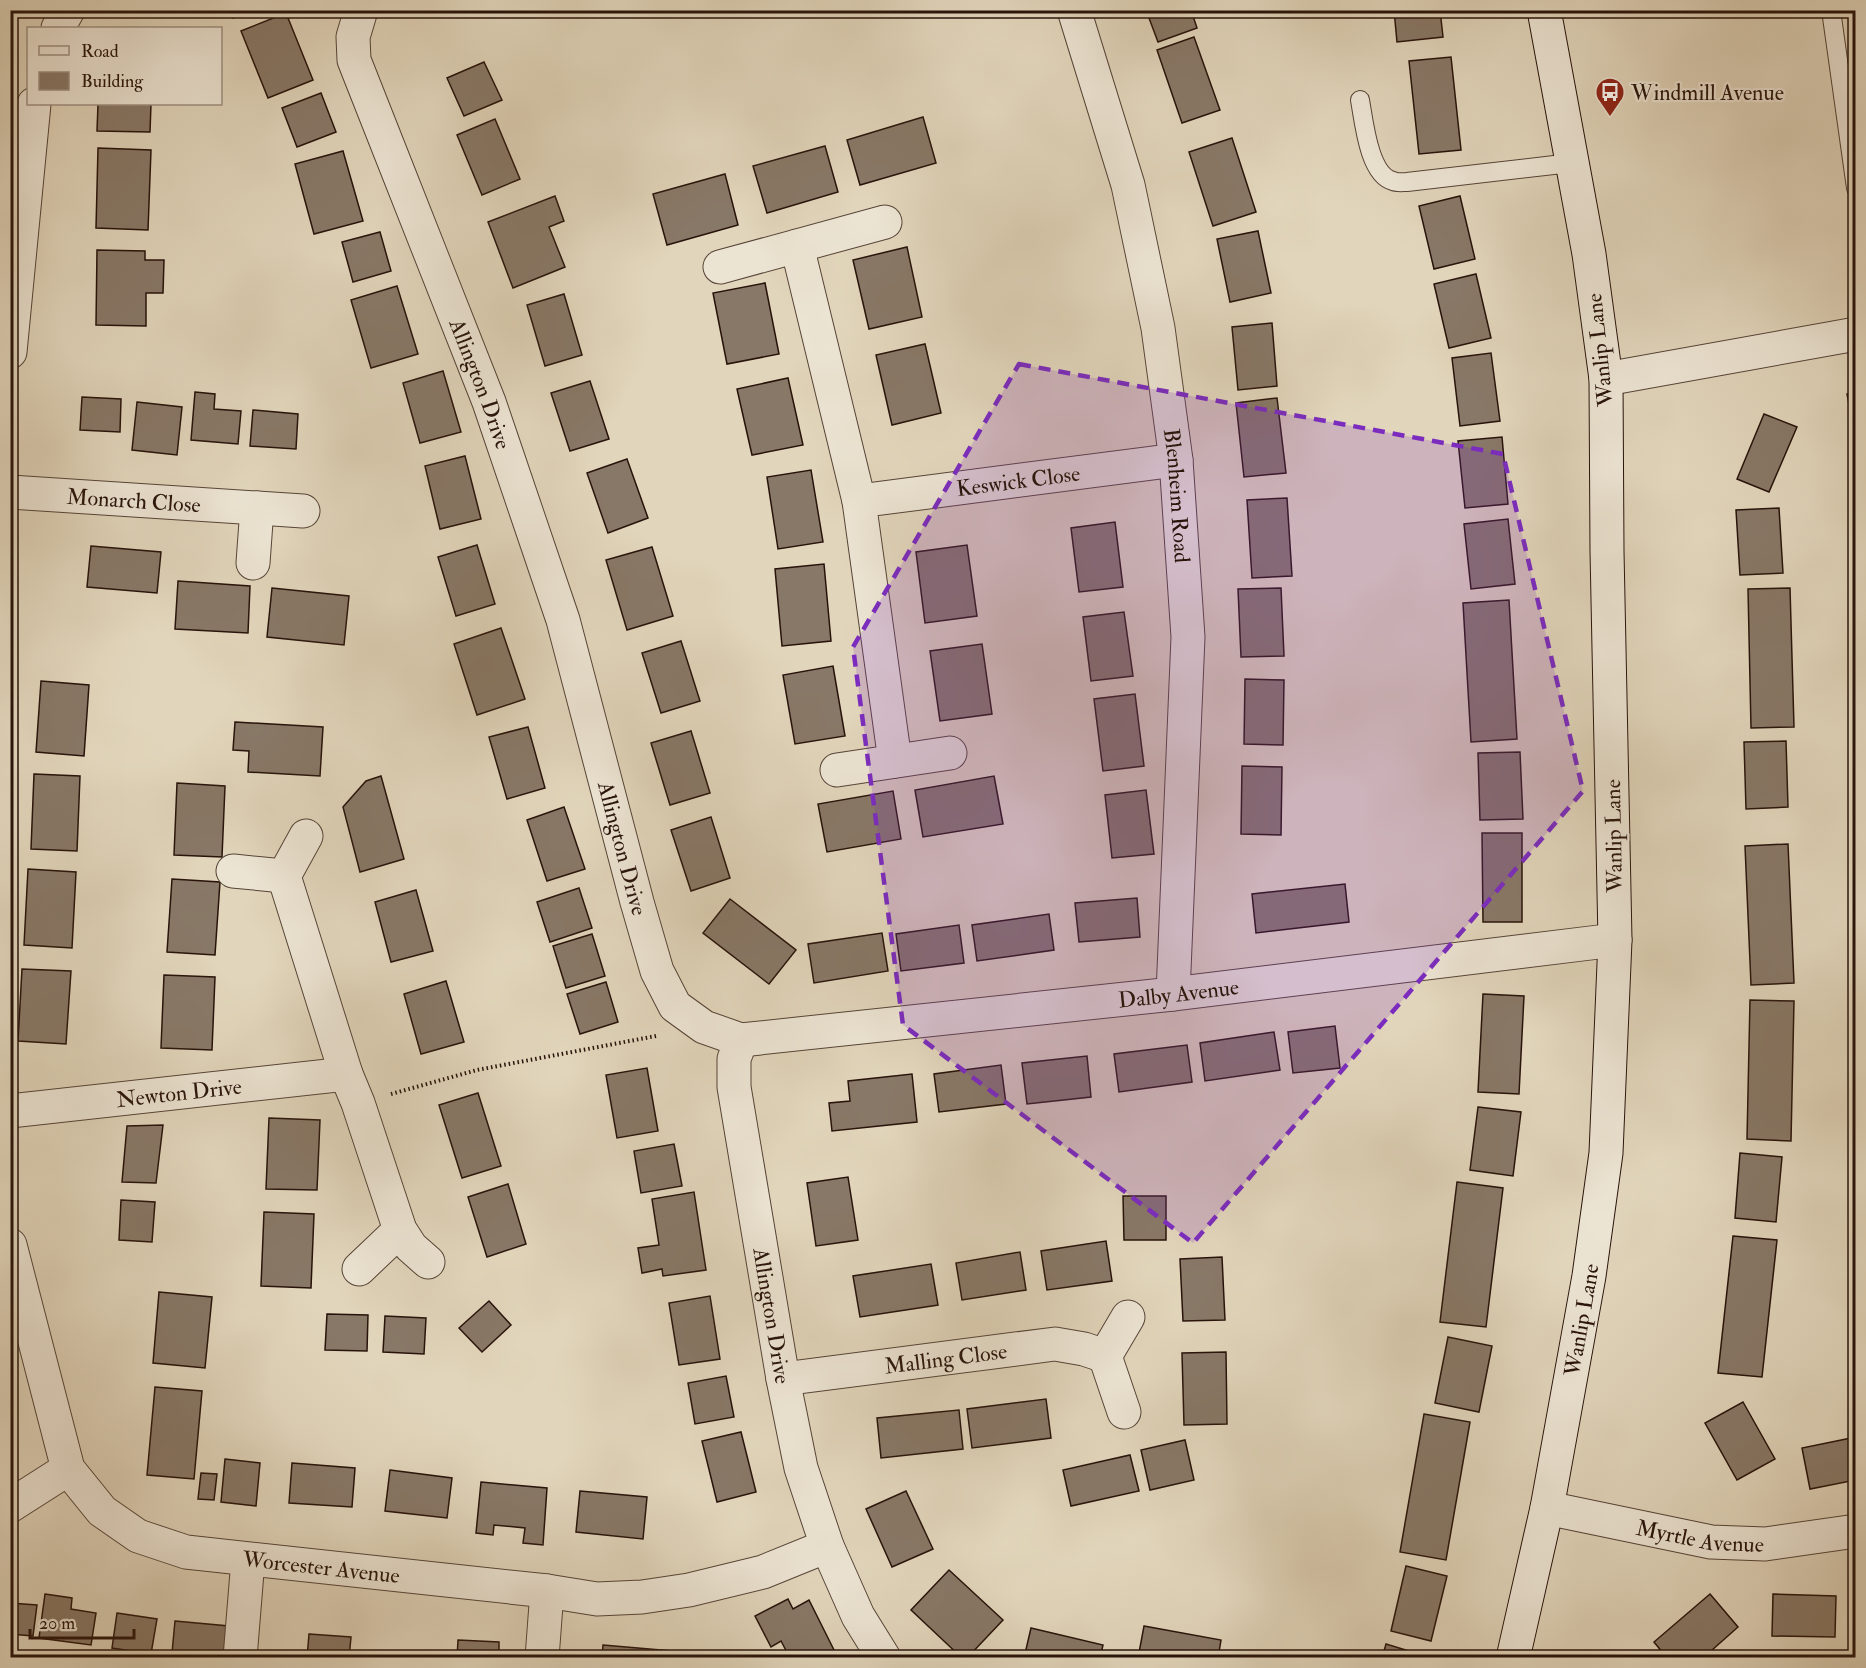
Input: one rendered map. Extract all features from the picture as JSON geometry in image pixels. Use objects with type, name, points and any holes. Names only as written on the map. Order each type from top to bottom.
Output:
[{"type":"street","points":[[59,27],[68,10]]},
{"type":"street","name":"Allington Drive","points":[[361,10],[353,37],[354,60],[489,402],[563,620],[657,971],[675,1006],[704,1027],[741,1040],[734,1059],[734,1087],[783,1379],[801,1468],[827,1546],[858,1616],[884,1658]]},
{"type":"street","name":"Blenheim Road","points":[[1074,10],[1128,185],[1158,328],[1176,460],[1188,636],[1173,994]]},
{"type":"street","name":"Wanlip Lane","points":[[1513,1658],[1547,1508],[1589,1276],[1606,1153],[1615,940],[1606,379],[1589,254],[1544,10]]},
{"type":"street","points":[[10,352],[34,105]]},
{"type":"street","points":[[720,267],[885,222]]},
{"type":"street","points":[[797,246],[860,501],[895,761]]},
{"type":"street","points":[[1606,379],[1856,334]]},
{"type":"street","name":"Keswick Close","points":[[860,501],[1176,460]]},
{"type":"street","name":"Monarch Close","points":[[10,492],[303,511]]},
{"type":"street","points":[[253,562],[257,508]]},
{"type":"street","points":[[837,770],[950,753]]},
{"type":"street","points":[[306,836],[284,876],[400,1230],[411,1247],[428,1262]]},
{"type":"street","points":[[233,871],[284,876]]},
{"type":"street","name":"Dalby Avenue","points":[[741,1040],[1173,994],[1615,940]]},
{"type":"street","name":"Newton Drive","points":[[10,1112],[352,1089]]},
{"type":"street","points":[[359,1269],[400,1230]]},
{"type":"street","name":"Worcester Avenue","points":[[10,1245],[68,1469],[102,1511],[138,1536],[186,1552],[547,1591],[597,1599],[689,1590],[763,1572],[827,1546]]},
{"type":"street","points":[[1124,1412],[1105,1356],[1128,1317]]},
{"type":"street","name":"Malling Close","points":[[783,1379],[1055,1344],[1084,1349],[1105,1356]]},
{"type":"street","points":[[10,1506],[68,1469]]},
{"type":"street","name":"Myrtle Avenue","points":[[1547,1508],[1711,1542],[1765,1544],[1856,1531]]},
{"type":"street","points":[[240,1658],[248,1560]]},
{"type":"street","points":[[542,1658],[547,1591]]},
{"type":"lane","points":[[1832,10],[1856,188]]},
{"type":"lane","points":[[1360,100],[1372,157],[1379,171],[1391,181],[1407,182],[1572,163]]},
{"type":"path","points":[[352,1089],[477,1070],[704,1027]]},
{"type":"highlighted area","points":[[1019,364],[1503,454],[1583,791],[1193,1243],[903,1025],[853,647]]},
{"type":"building","points":[[230,10],[250,10],[233,18]]},
{"type":"building","points":[[1146,10],[1191,10],[1197,28],[1158,42]]},
{"type":"building","points":[[1394,10],[1440,10],[1443,37],[1397,42]]},
{"type":"building","points":[[286,13],[313,80],[268,98],[241,31]]},
{"type":"building","points":[[1194,37],[1220,110],[1182,123],[1157,50]]},
{"type":"building","points":[[1451,57],[1461,150],[1419,154],[1409,61]]},
{"type":"building","points":[[484,62],[502,100],[464,116],[447,78]]},
{"type":"building","points":[[321,93],[336,132],[297,147],[282,108]]},
{"type":"building","points":[[98,105],[151,105],[150,132],[97,131]]},
{"type":"building","points":[[923,117],[936,163],[860,185],[847,140]]},
{"type":"building","points":[[495,119],[520,179],[482,195],[457,135]]},
{"type":"building","points":[[1232,138],[1256,212],[1213,226],[1189,152]]},
{"type":"building","points":[[825,146],[838,192],[767,213],[753,166]]},
{"type":"building","points":[[98,148],[151,150],[148,230],[96,228]]},
{"type":"building","points":[[343,151],[363,221],[314,234],[295,164]]},
{"type":"building","points":[[725,174],[738,225],[667,245],[653,194]]},
{"type":"building","points":[[555,196],[564,221],[549,227],[565,267],[513,288],[488,222]]},
{"type":"building","points":[[1460,196],[1475,259],[1434,269],[1419,206]]},
{"type":"building","points":[[1258,231],[1271,293],[1230,302],[1217,239]]},
{"type":"building","points":[[380,232],[391,271],[353,282],[342,242]]},
{"type":"building","points":[[907,247],[922,317],[869,329],[853,260]]},
{"type":"building","points":[[97,250],[145,251],[145,260],[164,260],[163,293],[146,293],[146,326],[96,325]]},
{"type":"building","points":[[1476,274],[1491,338],[1449,348],[1434,284]]},
{"type":"building","points":[[765,283],[779,354],[727,364],[713,293]]},
{"type":"building","points":[[397,286],[418,354],[371,368],[351,300]]},
{"type":"building","points":[[564,294],[582,355],[545,366],[527,305]]},
{"type":"building","points":[[1272,323],[1277,386],[1238,390],[1232,327]]},
{"type":"building","points":[[925,344],[941,413],[892,425],[876,355]]},
{"type":"building","points":[[1491,353],[1500,421],[1460,426],[1452,358]]},
{"type":"building","points":[[443,371],[461,432],[420,443],[403,383]]},
{"type":"building","points":[[788,378],[803,445],[752,455],[737,389]]},
{"type":"building","points":[[590,381],[609,439],[570,451],[551,393]]},
{"type":"building","points":[[195,392],[215,394],[214,409],[241,411],[238,444],[191,440]]},
{"type":"building","points":[[1856,392],[1856,433],[1855,433],[1847,394]]},
{"type":"building","points":[[82,397],[121,399],[120,432],[80,430]]},
{"type":"building","points":[[1277,398],[1286,473],[1244,477],[1236,403]]},
{"type":"building","points":[[137,402],[182,407],[177,455],[132,450]]},
{"type":"building","points":[[253,410],[298,414],[296,449],[250,446]]},
{"type":"building","points":[[1764,414],[1797,427],[1769,492],[1737,479]]},
{"type":"building","points":[[1502,437],[1508,504],[1465,508],[1458,441]]},
{"type":"building","points":[[465,456],[481,519],[440,529],[425,466]]},
{"type":"building","points":[[627,459],[648,518],[608,533],[587,473]]},
{"type":"building","points":[[811,470],[823,542],[778,549],[767,477]]},
{"type":"building","points":[[1287,498],[1292,576],[1252,578],[1247,500]]},
{"type":"building","points":[[1779,508],[1783,573],[1740,575],[1736,510]]},
{"type":"building","points":[[1508,519],[1515,584],[1471,589],[1464,524]]},
{"type":"building","points":[[1115,522],[1123,587],[1079,592],[1071,528]]},
{"type":"building","points":[[477,545],[495,604],[456,616],[438,557]]},
{"type":"building","points":[[967,545],[977,616],[925,623],[916,552]]},
{"type":"building","points":[[91,546],[161,552],[157,593],[87,587]]},
{"type":"building","points":[[652,547],[673,616],[627,630],[606,560]]},
{"type":"building","points":[[824,564],[831,641],[782,646],[775,569]]},
{"type":"building","points":[[178,581],[250,586],[248,633],[175,629]]},
{"type":"building","points":[[272,588],[349,596],[344,645],[267,637]]},
{"type":"building","points":[[1281,588],[1284,656],[1241,657],[1238,589]]},
{"type":"building","points":[[1790,588],[1794,727],[1751,728],[1748,589]]},
{"type":"building","points":[[1509,600],[1517,739],[1471,742],[1463,603]]},
{"type":"building","points":[[1124,612],[1133,676],[1091,681],[1083,617]]},
{"type":"building","points":[[501,628],[525,699],[477,715],[454,644]]},
{"type":"building","points":[[681,641],[700,701],[661,713],[642,653]]},
{"type":"building","points":[[982,644],[992,714],[940,721],[930,651]]},
{"type":"building","points":[[833,666],[845,736],[795,744],[783,675]]},
{"type":"building","points":[[1245,679],[1284,680],[1283,745],[1244,744]]},
{"type":"building","points":[[41,681],[89,685],[84,756],[36,752]]},
{"type":"building","points":[[1135,694],[1144,766],[1103,771],[1094,699]]},
{"type":"building","points":[[235,722],[323,727],[320,776],[248,772],[249,751],[233,750]]},
{"type":"building","points":[[528,727],[545,788],[507,799],[489,737]]},
{"type":"building","points":[[691,731],[710,793],[670,805],[651,743]]},
{"type":"building","points":[[1786,741],[1788,807],[1746,809],[1744,742]]},
{"type":"building","points":[[1520,752],[1523,819],[1480,820],[1478,753]]},
{"type":"building","points":[[1242,766],[1282,767],[1281,835],[1241,834]]},
{"type":"building","points":[[34,774],[80,776],[77,851],[31,849]]},
{"type":"building","points":[[381,776],[404,859],[360,872],[343,807],[366,781]]},
{"type":"building","points":[[994,776],[1003,824],[923,837],[915,790]]},
{"type":"building","points":[[177,783],[225,786],[222,857],[174,855]]},
{"type":"building","points":[[1146,790],[1154,854],[1112,858],[1105,795]]},
{"type":"building","points":[[893,791],[901,839],[827,852],[818,804]]},
{"type":"building","points":[[564,807],[585,869],[547,881],[527,820]]},
{"type":"building","points":[[711,817],[730,878],[691,891],[671,830]]},
{"type":"building","points":[[1482,833],[1522,833],[1522,922],[1483,922]]},
{"type":"building","points":[[1788,844],[1794,983],[1751,985],[1745,846]]},
{"type":"building","points":[[28,869],[76,872],[72,948],[24,945]]},
{"type":"building","points":[[172,879],[220,882],[215,955],[167,952]]},
{"type":"building","points":[[1345,884],[1349,922],[1256,933],[1252,894]]},
{"type":"building","points":[[579,888],[592,928],[550,942],[537,902]]},
{"type":"building","points":[[416,890],[433,951],[391,962],[375,902]]},
{"type":"building","points":[[1137,898],[1140,937],[1079,942],[1075,903]]},
{"type":"building","points":[[730,899],[796,950],[769,984],[703,933]]},
{"type":"building","points":[[1049,914],[1054,950],[977,961],[972,925]]},
{"type":"building","points":[[959,925],[964,963],[901,971],[896,934]]},
{"type":"building","points":[[882,933],[888,971],[814,983],[808,944]]},
{"type":"building","points":[[592,934],[605,976],[566,988],[553,946]]},
{"type":"building","points":[[22,969],[71,971],[66,1044],[18,1041]]},
{"type":"building","points":[[164,975],[215,977],[212,1050],[161,1048]]},
{"type":"building","points":[[446,981],[464,1042],[421,1054],[404,994]]},
{"type":"building","points":[[606,982],[618,1022],[580,1034],[567,994]]},
{"type":"building","points":[[1483,994],[1524,996],[1519,1094],[1478,1092]]},
{"type":"building","points":[[1750,1000],[1794,1001],[1791,1141],[1747,1139]]},
{"type":"building","points":[[1335,1026],[1340,1068],[1293,1073],[1288,1032]]},
{"type":"building","points":[[1274,1032],[1280,1070],[1205,1081],[1200,1043]]},
{"type":"building","points":[[1187,1045],[1192,1082],[1119,1092],[1114,1054]]},
{"type":"building","points":[[1087,1056],[1091,1097],[1027,1104],[1022,1063]]},
{"type":"building","points":[[1001,1065],[1006,1104],[939,1112],[934,1074]]},
{"type":"building","points":[[647,1068],[658,1131],[617,1138],[606,1075]]},
{"type":"building","points":[[912,1074],[917,1122],[832,1131],[829,1103],[850,1101],[848,1081]]},
{"type":"building","points":[[478,1093],[501,1166],[462,1178],[439,1105]]},
{"type":"building","points":[[1478,1107],[1521,1112],[1513,1176],[1470,1170]]},
{"type":"building","points":[[269,1118],[320,1120],[317,1190],[266,1189]]},
{"type":"building","points":[[163,1125],[156,1183],[122,1182],[127,1126]]},
{"type":"building","points":[[674,1144],[682,1186],[641,1193],[634,1151]]},
{"type":"building","points":[[1740,1153],[1782,1157],[1776,1222],[1735,1218]]},
{"type":"building","points":[[848,1177],[858,1240],[816,1246],[807,1183]]},
{"type":"building","points":[[1457,1182],[1503,1188],[1486,1327],[1440,1322]]},
{"type":"building","points":[[508,1184],[526,1244],[487,1257],[468,1197]]},
{"type":"building","points":[[694,1192],[706,1270],[663,1276],[662,1269],[642,1273],[638,1248],[659,1245],[652,1199]]},
{"type":"building","points":[[1123,1196],[1166,1196],[1166,1240],[1124,1240]]},
{"type":"building","points":[[121,1200],[155,1202],[152,1242],[119,1240]]},
{"type":"building","points":[[264,1212],[314,1214],[311,1288],[261,1286]]},
{"type":"building","points":[[1733,1236],[1777,1240],[1762,1377],[1718,1373]]},
{"type":"building","points":[[1106,1241],[1112,1281],[1047,1290],[1041,1251]]},
{"type":"building","points":[[1020,1252],[1026,1290],[962,1300],[956,1263]]},
{"type":"building","points":[[1222,1257],[1225,1320],[1183,1321],[1180,1259]]},
{"type":"building","points":[[931,1264],[938,1305],[860,1317],[853,1276]]},
{"type":"building","points":[[159,1292],[212,1297],[205,1368],[153,1363]]},
{"type":"building","points":[[710,1296],[720,1359],[679,1365],[669,1303]]},
{"type":"building","points":[[489,1301],[511,1325],[482,1352],[459,1328]]},
{"type":"building","points":[[327,1314],[368,1315],[367,1351],[325,1350]]},
{"type":"building","points":[[385,1316],[426,1318],[424,1354],[383,1352]]},
{"type":"building","points":[[1448,1337],[1492,1346],[1479,1412],[1435,1403]]},
{"type":"building","points":[[1226,1352],[1227,1424],[1184,1425],[1182,1353]]},
{"type":"building","points":[[726,1376],[734,1417],[695,1424],[688,1383]]},
{"type":"building","points":[[155,1387],[202,1391],[194,1479],[147,1475]]},
{"type":"building","points":[[1046,1399],[1051,1438],[972,1448],[967,1409]]},
{"type":"building","points":[[1743,1402],[1775,1459],[1737,1480],[1705,1423]]},
{"type":"building","points":[[959,1410],[963,1449],[881,1458],[877,1418]]},
{"type":"building","points":[[1424,1414],[1470,1422],[1446,1560],[1400,1552]]},
{"type":"building","points":[[741,1432],[756,1492],[717,1502],[702,1441]]},
{"type":"building","points":[[1856,1437],[1856,1480],[1810,1489],[1802,1448]]},
{"type":"building","points":[[1185,1440],[1194,1480],[1150,1490],[1141,1450]]},
{"type":"building","points":[[1130,1455],[1139,1491],[1071,1506],[1063,1470]]},
{"type":"building","points":[[225,1459],[260,1463],[256,1506],[221,1502]]},
{"type":"building","points":[[292,1463],[355,1468],[352,1507],[289,1503]]},
{"type":"building","points":[[390,1470],[452,1478],[447,1518],[385,1511]]},
{"type":"building","points":[[201,1473],[217,1474],[214,1500],[198,1499]]},
{"type":"building","points":[[481,1482],[547,1488],[543,1545],[523,1543],[525,1528],[494,1525],[493,1535],[476,1533]]},
{"type":"building","points":[[580,1491],[647,1497],[643,1539],[576,1532]]},
{"type":"building","points":[[906,1491],[933,1549],[892,1567],[866,1509]]},
{"type":"building","points":[[1406,1566],[1447,1576],[1431,1641],[1391,1631]]},
{"type":"building","points":[[949,1570],[1003,1620],[967,1658],[962,1658],[911,1610]]},
{"type":"building","points":[[45,1594],[72,1598],[71,1609],[96,1613],[91,1645],[39,1638]]},
{"type":"building","points":[[1710,1594],[1738,1627],[1703,1658],[1667,1658],[1654,1642]]},
{"type":"building","points":[[1773,1594],[1836,1596],[1835,1637],[1772,1636]]},
{"type":"building","points":[[788,1599],[793,1609],[809,1600],[838,1658],[790,1658],[781,1641],[771,1647],[755,1616]]},
{"type":"building","points":[[10,1603],[37,1605],[33,1636],[10,1634]]},
{"type":"building","points":[[117,1613],[157,1619],[151,1654],[112,1648]]},
{"type":"building","points":[[175,1621],[229,1626],[226,1658],[172,1653]]},
{"type":"building","points":[[1144,1626],[1221,1640],[1218,1658],[1138,1658]]},
{"type":"building","points":[[1031,1628],[1103,1645],[1100,1658],[1024,1658]]},
{"type":"building","points":[[309,1634],[351,1637],[349,1658],[307,1658]]},
{"type":"building","points":[[458,1640],[499,1642],[499,1658],[457,1658]]},
{"type":"building","points":[[1386,1644],[1432,1658],[1382,1658]]},
{"type":"building","points":[[603,1645],[672,1651],[671,1658],[602,1658]]},
{"type":"place","name":"Windmill Avenue","points":[[1610,118]]}]
